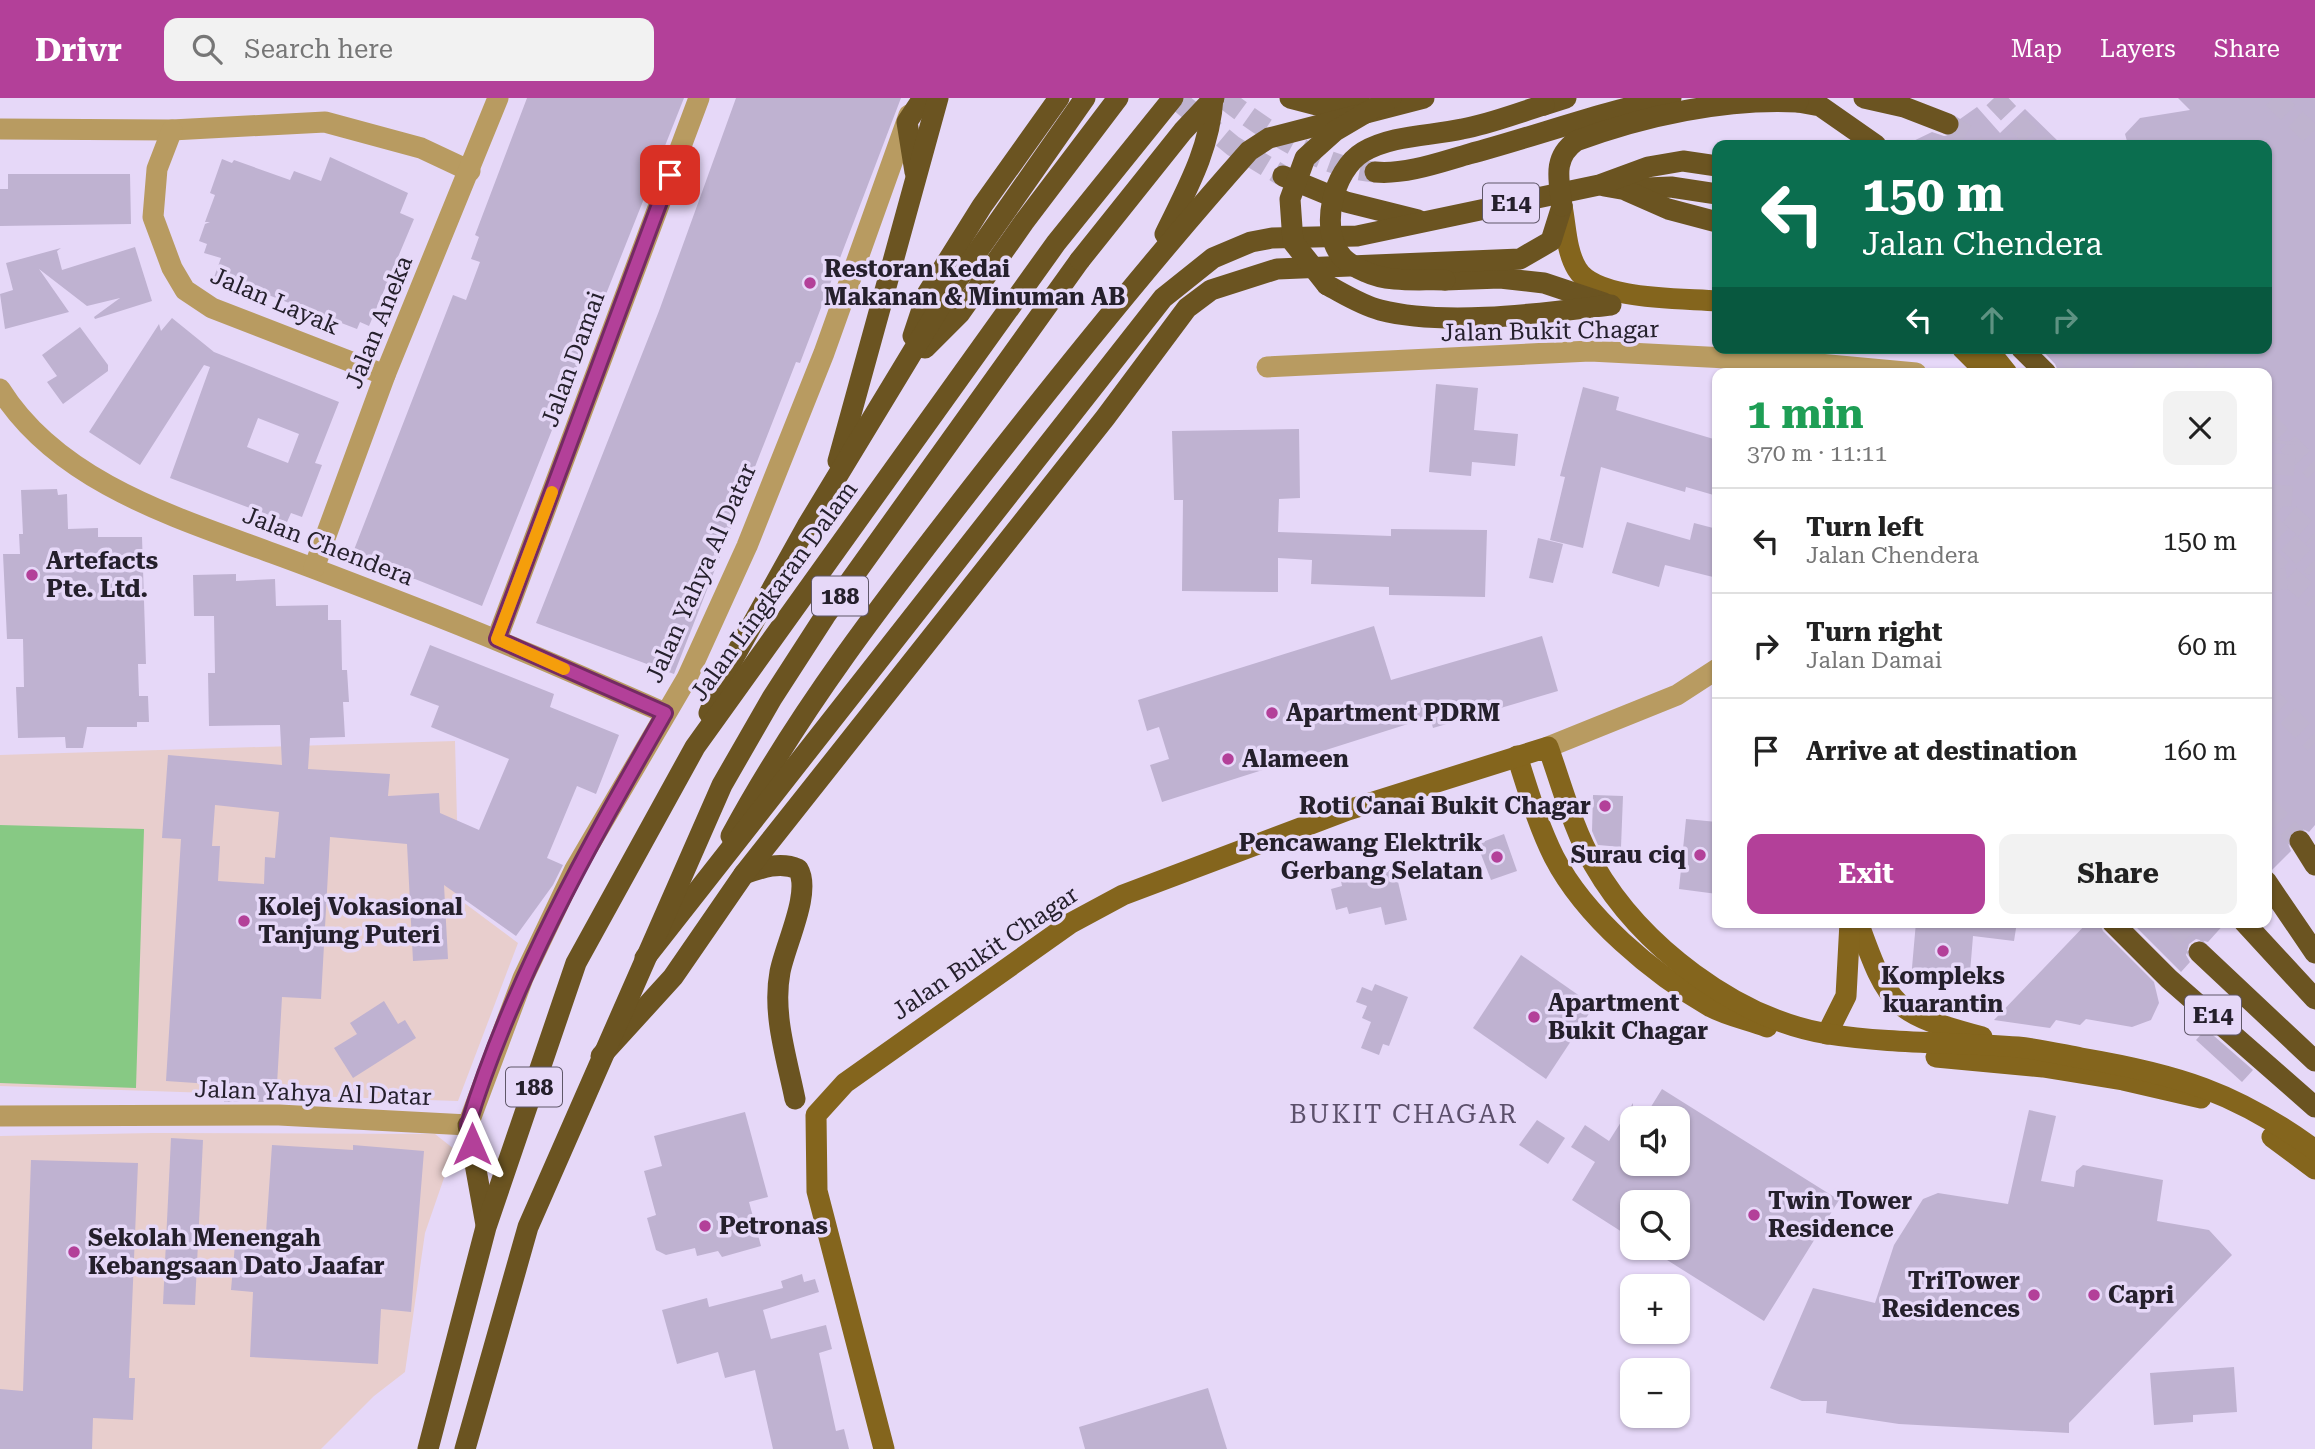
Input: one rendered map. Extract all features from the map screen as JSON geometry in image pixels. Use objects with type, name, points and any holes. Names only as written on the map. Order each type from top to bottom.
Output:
[{"type":"highway","points":[[916,181],[907,122],[923,98]]},
{"type":"highway","points":[[831,486],[938,98]]},
{"type":"highway","points":[[901,371],[927,294],[982,206],[1059,98]]},
{"type":"highway","points":[[695,747],[728,668],[831,486],[947,295],[1085,98]]},
{"type":"highway","points":[[901,371],[960,313],[1118,98]]},
{"type":"highway","name":"Jalan Lingkaran Dalam","points":[[428,1449],[486,1227],[576,962],[695,747],[1056,243],[1173,98]]},
{"type":"highway","points":[[1153,258],[1203,156],[1211,126],[1214,98]]},
{"type":"highway","name":"188","points":[[465,1449],[528,1227],[722,785],[772,698],[825,616],[1080,260],[1183,131],[1214,98]]},
{"type":"highway","points":[[1290,98],[1317,105],[1424,98]]},
{"type":"highway","points":[[1566,98],[1463,129],[1397,140],[1362,152],[1336,188],[1331,211],[1334,239],[1343,257],[1367,273],[1397,279],[1500,278],[1544,283],[1611,305]]},
{"type":"highway","points":[[1375,172],[1438,163],[1556,131],[1630,106],[1671,98]]},
{"type":"highway","points":[[1830,98],[1841,102],[1874,140]]},
{"type":"highway","points":[[1864,98],[1904,107],[1948,124],[1924,98]]},
{"type":"highway","points":[[601,1056],[673,977],[744,874],[1105,418],[1187,309],[1212,290],[1277,270],[1520,259],[1551,241],[1562,206],[1558,167],[1562,153],[1576,141],[1695,110],[1776,100],[1798,102],[1820,106],[1871,140]]},
{"type":"highway","points":[[701,890],[755,792],[855,637],[1153,258],[1249,150],[1269,138],[1394,101]]},
{"type":"highway","points":[[1394,101],[1335,131],[1305,159],[1290,199],[1293,242],[1327,285],[1381,310],[1444,316],[1523,315],[1611,305]]},
{"type":"highway","name":"E14","points":[[1424,221],[1599,185],[1648,167],[1683,161],[1712,165]]},
{"type":"highway","points":[[1283,176],[1346,202],[1424,221]]},
{"type":"highway","name":"E14","points":[[1599,185],[1621,189],[1671,187],[1712,193]]},
{"type":"highway","name":"E14","points":[[1621,189],[1668,209],[1712,221]]},
{"type":"highway","points":[[645,958],[1163,298],[1213,258],[1251,242],[1272,238],[1357,236],[1424,221]]},
{"type":"highway","points":[[2027,354],[2041,368]]},
{"type":"highway","points":[[2300,841],[2315,865]]},
{"type":"highway","points":[[744,874],[764,866],[783,865],[797,869],[802,876],[803,891],[779,974],[779,1023],[795,1099]]},
{"type":"highway","points":[[2272,890],[2315,953]]},
{"type":"highway","name":"E14","points":[[2118,928],[2169,979],[2315,1107]]},
{"type":"highway","points":[[2250,928],[2315,999]]},
{"type":"highway","name":"E14","points":[[2199,952],[2315,1061]]},
{"type":"highway","points":[[468,1125],[486,1227]]},
{"type":"main road","points":[[1562,206],[1571,256],[1578,272],[1600,287],[1633,295],[1712,301]]},
{"type":"main road","points":[[1611,305],[1712,315]]},
{"type":"main road","points":[[1968,354],[1982,368]]},
{"type":"main road","points":[[1992,354],[2003,368]]},
{"type":"main road","points":[[1548,747],[1577,830],[1594,866],[1652,939],[1680,965],[1711,985],[1786,1022],[1866,1044],[2043,1067],[2195,1096],[2240,1116],[2315,1169]]},
{"type":"main road","name":"Jalan Bukit Chagar","points":[[884,1449],[817,1191],[817,1115],[845,1083],[1070,923],[1123,895],[1348,810],[1548,747]]},
{"type":"main road","points":[[1517,756],[1540,826],[1571,886],[1616,937],[1712,1007],[1825,1045],[2020,1047]]},
{"type":"main road","points":[[1827,1034],[1846,996],[1850,928]]},
{"type":"main road","points":[[1860,928],[1883,986],[1898,1004],[1913,1016],[2020,1047],[2177,1076],[2255,1111],[2315,1150]]},
{"type":"main road","points":[[1846,996],[1866,1044]]},
{"type":"street","name":"Jalan Aneka","points":[[314,568],[385,375],[498,98]]},
{"type":"street","name":"Jalan Damai","points":[[497,639],[699,98]]},
{"type":"street","name":"Jalan Yahya Al Datar","points":[[0,1116],[279,1115],[468,1125],[528,966],[575,869],[687,678],[747,546],[824,353],[915,98]]},
{"type":"street","points":[[0,129],[172,130],[325,122],[421,148],[470,171]]},
{"type":"street","name":"Jalan Layak","points":[[172,130],[157,169],[153,217],[172,268],[185,290],[212,308],[385,375]]},
{"type":"street","name":"Jalan Bukit Chagar","points":[[1268,367],[1615,352],[1844,368]]},
{"type":"street","name":"Jalan Chendera","points":[[4,405],[49,445],[93,476],[171,516],[497,639],[665,713]]},
{"type":"street","name":"Jalan Bukit Chagar","points":[[1548,747],[1677,695],[1712,672]]},
{"type":"shaded area","name":"Kolej Vokasional Tanjung Puteri","points":[[455,741],[459,899],[518,943],[458,1101],[0,1086],[0,755]]},
{"type":"shaded area","points":[[152,1133],[435,1134],[454,1149],[425,1233],[405,1372],[374,1396],[321,1449],[0,1449],[0,1136]]},
{"type":"green space","points":[[0,825],[144,829],[136,1088],[0,1083]]},
{"type":"building","points":[[527,98],[684,98],[482,606],[415,579],[410,579],[408,585],[358,565],[352,555],[453,295],[466,300],[480,262],[471,259],[479,237],[475,235]]},
{"type":"building","points":[[736,98],[901,98],[800,363],[796,362],[674,674],[536,623],[659,311]]},
{"type":"building","points":[[2178,98],[2315,98],[2315,825],[2309,832],[2300,828],[2293,830],[2287,841],[2291,851],[2272,870],[2272,368],[2057,368],[2046,354],[2272,354],[2272,140],[2127,140],[2125,134],[2140,118],[2190,110]]},
{"type":"building","points":[[1977,107],[2000,133],[2025,109],[2057,140],[1915,140],[1932,132],[1944,136],[1956,135],[1960,128],[1960,119]]},
{"type":"building","points":[[330,157],[408,193],[400,213],[414,219],[369,326],[360,322],[357,329],[237,283],[235,291],[212,283],[221,258],[204,253],[207,244],[199,241],[205,224],[210,222],[205,222],[215,195],[210,193],[222,159],[232,163],[234,160],[290,180],[294,171],[321,181]]},
{"type":"building","points":[[8,174],[130,174],[131,224],[0,226],[0,189],[8,189]]},
{"type":"building","points":[[135,247],[152,301],[95,319],[94,317],[120,298],[87,306],[39,269],[69,312],[5,329],[0,294],[13,290],[6,263],[61,248],[57,251],[62,270]]},
{"type":"building","points":[[172,318],[214,352],[339,402],[315,463],[322,465],[302,517],[291,513],[287,522],[170,478],[210,367],[204,365],[140,465],[89,432],[159,324],[161,331]],"holes":[[[258,418],[299,434],[288,463],[247,447]]]},
{"type":"building","points":[[80,327],[108,365],[108,371],[63,404],[47,382],[57,376],[42,355]]},
{"type":"building","points":[[1436,384],[1478,388],[1474,430],[1518,434],[1515,466],[1472,462],[1471,476],[1429,472]]},
{"type":"building","points":[[1583,387],[1619,397],[1616,410],[1712,439],[1712,495],[1686,487],[1685,492],[1601,467],[1583,548],[1550,540],[1565,477],[1560,476]]},
{"type":"building","points":[[1299,429],[1300,498],[1279,499],[1278,532],[1391,536],[1391,529],[1487,530],[1485,597],[1389,595],[1389,587],[1311,584],[1312,560],[1278,558],[1278,592],[1182,591],[1183,500],[1174,500],[1172,431]]},
{"type":"building","points":[[57,489],[58,495],[67,494],[68,529],[98,528],[98,537],[142,537],[146,664],[138,664],[139,696],[148,696],[149,722],[137,722],[137,727],[87,727],[83,748],[66,748],[65,737],[18,738],[16,687],[24,687],[23,639],[7,639],[3,554],[20,554],[19,534],[23,534],[21,490]]},
{"type":"building","points":[[1627,522],[1690,540],[1694,523],[1712,528],[1712,577],[1665,565],[1659,587],[1612,573]]},
{"type":"building","points":[[1538,538],[1563,544],[1553,583],[1529,578]]},
{"type":"building","points":[[236,574],[236,581],[275,579],[276,606],[328,605],[328,620],[341,620],[342,670],[347,670],[349,702],[343,702],[345,737],[310,738],[308,769],[390,774],[388,796],[439,793],[440,813],[479,830],[509,759],[431,727],[439,706],[410,695],[430,645],[554,694],[550,707],[619,735],[596,794],[577,786],[547,858],[563,865],[553,885],[516,936],[444,885],[448,959],[413,961],[407,844],[330,837],[321,999],[282,997],[276,1102],[224,1102],[225,1085],[166,1081],[181,839],[162,838],[168,755],[282,765],[280,725],[209,726],[208,673],[215,673],[214,616],[194,616],[193,575]],"holes":[[[215,805],[279,812],[275,858],[265,857],[264,884],[218,881],[220,846],[212,846]]]},
{"type":"building","name":"Apartment PDRM","points":[[1374,626],[1391,680],[1542,636],[1558,691],[1433,728],[1430,717],[1162,802],[1150,765],[1169,759],[1159,727],[1147,731],[1138,700]]},
{"type":"building","points":[[1593,795],[1623,796],[1621,847],[1598,845],[1592,831]]},
{"type":"building","name":"Surau ciq","points":[[1686,819],[1712,822],[1712,893],[1679,889]]},
{"type":"building","name":"Pencawang Elektrik Gerbang Selatan","points":[[1504,834],[1517,871],[1491,880],[1477,844]]},
{"type":"building","points":[[1395,869],[1407,920],[1385,925],[1381,907],[1349,914],[1347,907],[1336,910],[1331,889],[1342,886],[1341,881]]},
{"type":"building","name":"Kompleks kuarantin","points":[[1915,928],[2016,928],[2014,941],[1973,936],[1969,985],[1911,979]]},
{"type":"building","points":[[2082,928],[2102,928],[2154,982],[2159,1003],[2151,1020],[2132,1027],[2086,1019],[2080,1025],[2056,1020],[2050,1028],[1994,1020]]},
{"type":"building","points":[[2137,928],[2221,928],[2208,942],[2196,939],[2189,944],[2186,955],[2190,962],[2181,972]]},
{"type":"building","name":"Apartment Bukit Chagar","points":[[1521,955],[1594,1006],[1546,1079],[1473,1028]]},
{"type":"building","points":[[1375,984],[1408,997],[1389,1046],[1383,1044],[1379,1055],[1361,1048],[1371,1022],[1362,1018],[1367,1006],[1356,1002],[1362,987],[1372,991]]},
{"type":"building","points":[[384,1001],[398,1024],[405,1020],[416,1038],[353,1078],[334,1048],[357,1034],[350,1023]]},
{"type":"building","points":[[2206,1029],[2253,1070],[2242,1082],[2196,1040]]},
{"type":"building","name":"Twin Tower Residence","points":[[1662,1089],[1689,1106],[1651,1106]]},
{"type":"building","name":"Twin Tower Residence","points":[[1690,1107],[1839,1200],[1764,1321],[1667,1260],[1690,1260],[1690,1190],[1620,1190],[1620,1231],[1572,1200],[1595,1162],[1571,1147],[1585,1125],[1609,1141],[1620,1124],[1620,1176],[1690,1176]]},
{"type":"building","name":"TriTower Residences","points":[[2029,1110],[2056,1116],[2041,1181],[2074,1187],[2076,1171],[2083,1165],[2163,1180],[2157,1221],[2209,1230],[2232,1255],[2069,1423],[2069,1433],[1899,1424],[1826,1413],[1827,1401],[1802,1401],[1770,1388],[1813,1288],[1875,1303],[1894,1245],[1923,1199],[1938,1193],[2008,1204]]},
{"type":"building","points":[[745,1112],[768,1197],[749,1202],[761,1246],[722,1257],[718,1251],[697,1256],[695,1248],[666,1255],[656,1250],[647,1218],[656,1215],[644,1171],[662,1166],[654,1136]]},
{"type":"building","points":[[1537,1120],[1565,1138],[1548,1164],[1519,1145]]},
{"type":"building","points":[[171,1138],[203,1140],[195,1305],[163,1304]]},
{"type":"building","points":[[272,1145],[353,1150],[353,1145],[424,1151],[411,1312],[381,1309],[378,1364],[250,1357],[253,1292],[231,1290],[235,1244],[265,1247]]},
{"type":"building","points":[[31,1160],[138,1163],[129,1378],[135,1378],[133,1420],[93,1418],[92,1449],[0,1449],[0,1389],[23,1391]]},
{"type":"building","points":[[802,1274],[804,1282],[815,1279],[819,1292],[763,1310],[771,1339],[826,1325],[832,1349],[819,1353],[836,1431],[844,1429],[849,1449],[773,1449],[755,1370],[725,1378],[718,1352],[677,1364],[662,1310],[707,1298],[709,1307],[783,1288],[781,1281]]},
{"type":"building","points":[[2234,1367],[2237,1412],[2193,1415],[2193,1422],[2154,1425],[2150,1373]]},
{"type":"building","points":[[1208,1388],[1227,1449],[1085,1449],[1079,1427]]},
{"type":"tunnel","points":[[1175,98],[1233,146],[1283,176]]},
{"type":"tunnel","points":[[1224,98],[1295,146],[1335,163],[1375,172]]},
{"type":"tunnel","points":[[1994,98],[2034,140]]},
{"type":"tunnel","points":[[2273,98],[2315,138]]},
{"type":"tunnel","points":[[1948,124],[1971,140]]},
{"type":"tunnel","points":[[2068,354],[2080,368]]},
{"type":"tunnel","points":[[2144,368],[2154,354]]},
{"type":"tunnel","points":[[2181,354],[2194,368]]},
{"type":"tunnel","points":[[2200,354],[2213,368]]},
{"type":"tunnel","points":[[2272,427],[2315,471]]},
{"type":"tunnel","points":[[2281,506],[2286,441]]},
{"type":"tunnel","points":[[2272,499],[2315,537]]},
{"type":"tunnel","points":[[2272,527],[2315,568]]},
{"type":"tunnel","points":[[2272,561],[2315,599]]},
{"type":"tunnel","points":[[2272,580],[2291,578]]},
{"type":"tunnel","points":[[2272,700],[2315,743]]},
{"type":"tunnel","points":[[2272,812],[2300,841]]},
{"type":"tunnel","points":[[2179,928],[2199,952]]},
{"type":"slow traffic","points":[[552,492],[497,639],[564,669]]},
{"type":"place","name":"Restoran Kedai Makanan & Minuman AB","points":[[810,283]]},
{"type":"place","name":"Artefacts Pte. Ltd.","points":[[32,575]]},
{"type":"place","name":"Apartment PDRM","points":[[1272,713]]},
{"type":"place","name":"Alameen","points":[[1228,759]]},
{"type":"place","name":"Roti Canai Bukit Chagar","points":[[1605,806]]},
{"type":"place","name":"Surau ciq","points":[[1700,855]]},
{"type":"place","name":"Pencawang Elektrik Gerbang Selatan","points":[[1497,857]]},
{"type":"place","name":"Kolej Vokasional Tanjung Puteri","points":[[244,921]]},
{"type":"place","name":"Kompleks kuarantin","points":[[1943,951]]},
{"type":"place","name":"Apartment Bukit Chagar","points":[[1534,1017]]},
{"type":"place","name":"Twin Tower Residence","points":[[1754,1215]]},
{"type":"place","name":"Petronas","points":[[705,1226]]},
{"type":"place","name":"Sekolah Menengah Kebangsaan Dato Jaafar","points":[[74,1252]]},
{"type":"place","name":"TriTower Residences","points":[[2034,1295]]},
{"type":"place","name":"Capri","points":[[2094,1295]]},
{"type":"district","name":"BUKIT CHAGAR","points":[[1404,1114]]},
{"type":"route","points":[[472,1144],[468,1125],[523,978],[575,869],[665,713],[497,639],[670,175]]}]
